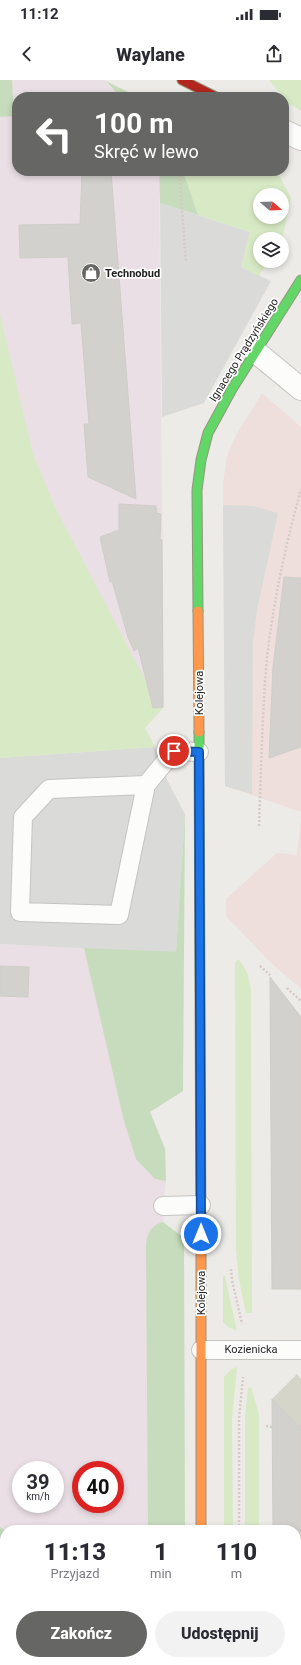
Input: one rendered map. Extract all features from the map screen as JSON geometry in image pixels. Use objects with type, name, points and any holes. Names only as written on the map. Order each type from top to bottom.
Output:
[{"type":"street","points":[[182,80],[206,92]]},
{"type":"street","points":[[289,133],[301,139]]},
{"type":"street","name":"Ignacego Prądzyńskiego","points":[[208,433],[232,389],[301,280]]},
{"type":"street","points":[[256,352],[301,389]]},
{"type":"street","name":"Kolejowa","points":[[201,1525],[201,1205],[197,490],[201,460],[208,433]]},
{"type":"lane","points":[[146,785],[49,789],[23,818],[20,912],[119,915],[146,785],[174,751],[199,752]]},
{"type":"lane","points":[[163,1206],[201,1205]]},
{"type":"lane","name":"Kozienicka","points":[[201,1350],[301,1350]]},
{"type":"path","points":[[179,176],[186,262]]},
{"type":"path","points":[[260,826],[263,709],[266,666],[275,601],[290,527],[301,489]]},
{"type":"path","points":[[260,966],[270,975]]},
{"type":"path","points":[[286,988],[301,1001]]},
{"type":"path","points":[[231,1264],[232,1280],[244,1333],[244,1370],[239,1419],[239,1525]]},
{"type":"path","points":[[266,1426],[272,1426]]},
{"type":"shaded area","points":[[11,80],[104,80],[115,92],[12,92]]},
{"type":"shaded area","points":[[12,115],[12,176],[159,176],[164,707],[145,728],[155,747],[0,758],[0,117]]},
{"type":"shaded area","points":[[160,203],[250,232],[241,267],[271,281],[204,403],[162,417]]},
{"type":"shaded area","points":[[262,393],[301,427],[301,812],[225,786],[223,484],[227,456],[236,435]]},
{"type":"shaded area","points":[[223,505],[253,506],[278,513],[257,610],[253,642],[252,794],[225,786]]},
{"type":"shaded area","points":[[155,747],[167,780],[185,814],[176,953],[0,944],[0,758]]},
{"type":"shaded area","points":[[301,820],[301,989],[270,962],[226,916],[226,899],[277,853],[297,855]]},
{"type":"shaded area","points":[[0,944],[176,953],[150,1112],[165,1149],[166,1181],[163,1206],[167,1525],[0,1525]]},
{"type":"shaded area","points":[[297,1374],[301,1379],[301,1525],[273,1525],[272,1399]]},
{"type":"green space","points":[[0,80],[12,80],[12,116],[0,117]]},
{"type":"green space","points":[[269,80],[301,80],[301,111],[289,104],[289,92],[279,92]]},
{"type":"green space","points":[[106,81],[128,92],[116,92]]},
{"type":"green space","points":[[159,176],[185,176],[198,215],[160,203]]},
{"type":"green space","points":[[185,176],[280,176],[286,188],[253,188],[253,224],[285,224],[284,232],[253,232],[253,268],[264,268],[259,276],[241,267],[250,232],[198,215]]},
{"type":"green space","points":[[289,194],[291,198],[289,207]]},
{"type":"green space","points":[[0,314],[33,454],[56,509],[150,689],[164,707],[145,728],[155,747],[0,758]]},
{"type":"green space","points":[[185,814],[183,1091],[150,1112],[165,1149],[166,1181],[155,1179],[136,1159],[124,1121],[84,948],[176,952]]},
{"type":"green space","points":[[238,959],[248,974],[251,991],[252,1313],[246,1313],[239,1280],[236,1250],[235,962]]},
{"type":"green space","points":[[163,1222],[184,1238],[185,1525],[148,1525],[146,1245],[150,1230],[159,1223]]},
{"type":"green space","points":[[223,1276],[225,1276],[237,1331],[228,1327],[223,1322]]},
{"type":"green space","points":[[237,1367],[232,1419],[233,1525],[224,1525],[224,1377],[232,1369]]},
{"type":"green space","points":[[251,1387],[259,1414],[259,1525],[245,1525],[245,1417],[248,1388]]},
{"type":"building","points":[[82,176],[111,176],[136,499],[88,477],[84,424],[89,424],[81,323],[72,324],[68,257],[20,258],[19,225],[80,224]]},
{"type":"building","points":[[119,504],[156,506],[157,513],[161,514],[160,539],[162,540],[163,707],[153,708],[138,648],[134,651],[128,637],[112,581],[110,582],[100,537],[119,530]]},
{"type":"building","points":[[284,577],[301,578],[301,747],[269,758],[273,667]]},
{"type":"building","points":[[0,966],[29,967],[28,997],[0,996]]},
{"type":"building","points":[[270,977],[301,1017],[301,1289],[272,1289]]},
{"type":"building","points":[[272,1399],[301,1428],[301,1525],[273,1525]]},
{"type":"traffic: fast","points":[[198,611],[197,490],[201,460],[208,433],[232,389],[301,280]]},
{"type":"traffic: fast","points":[[199,732],[201,1251]]},
{"type":"traffic: slow","points":[[198,611],[199,732]]},
{"type":"traffic: slow","points":[[201,1251],[201,1525]]},
{"type":"traffic: jam","points":[[182,80],[206,92]]},
{"type":"place","name":"Technobud","points":[[91,273]]},
{"type":"route","points":[[174,751],[199,752],[201,1234]]}]
